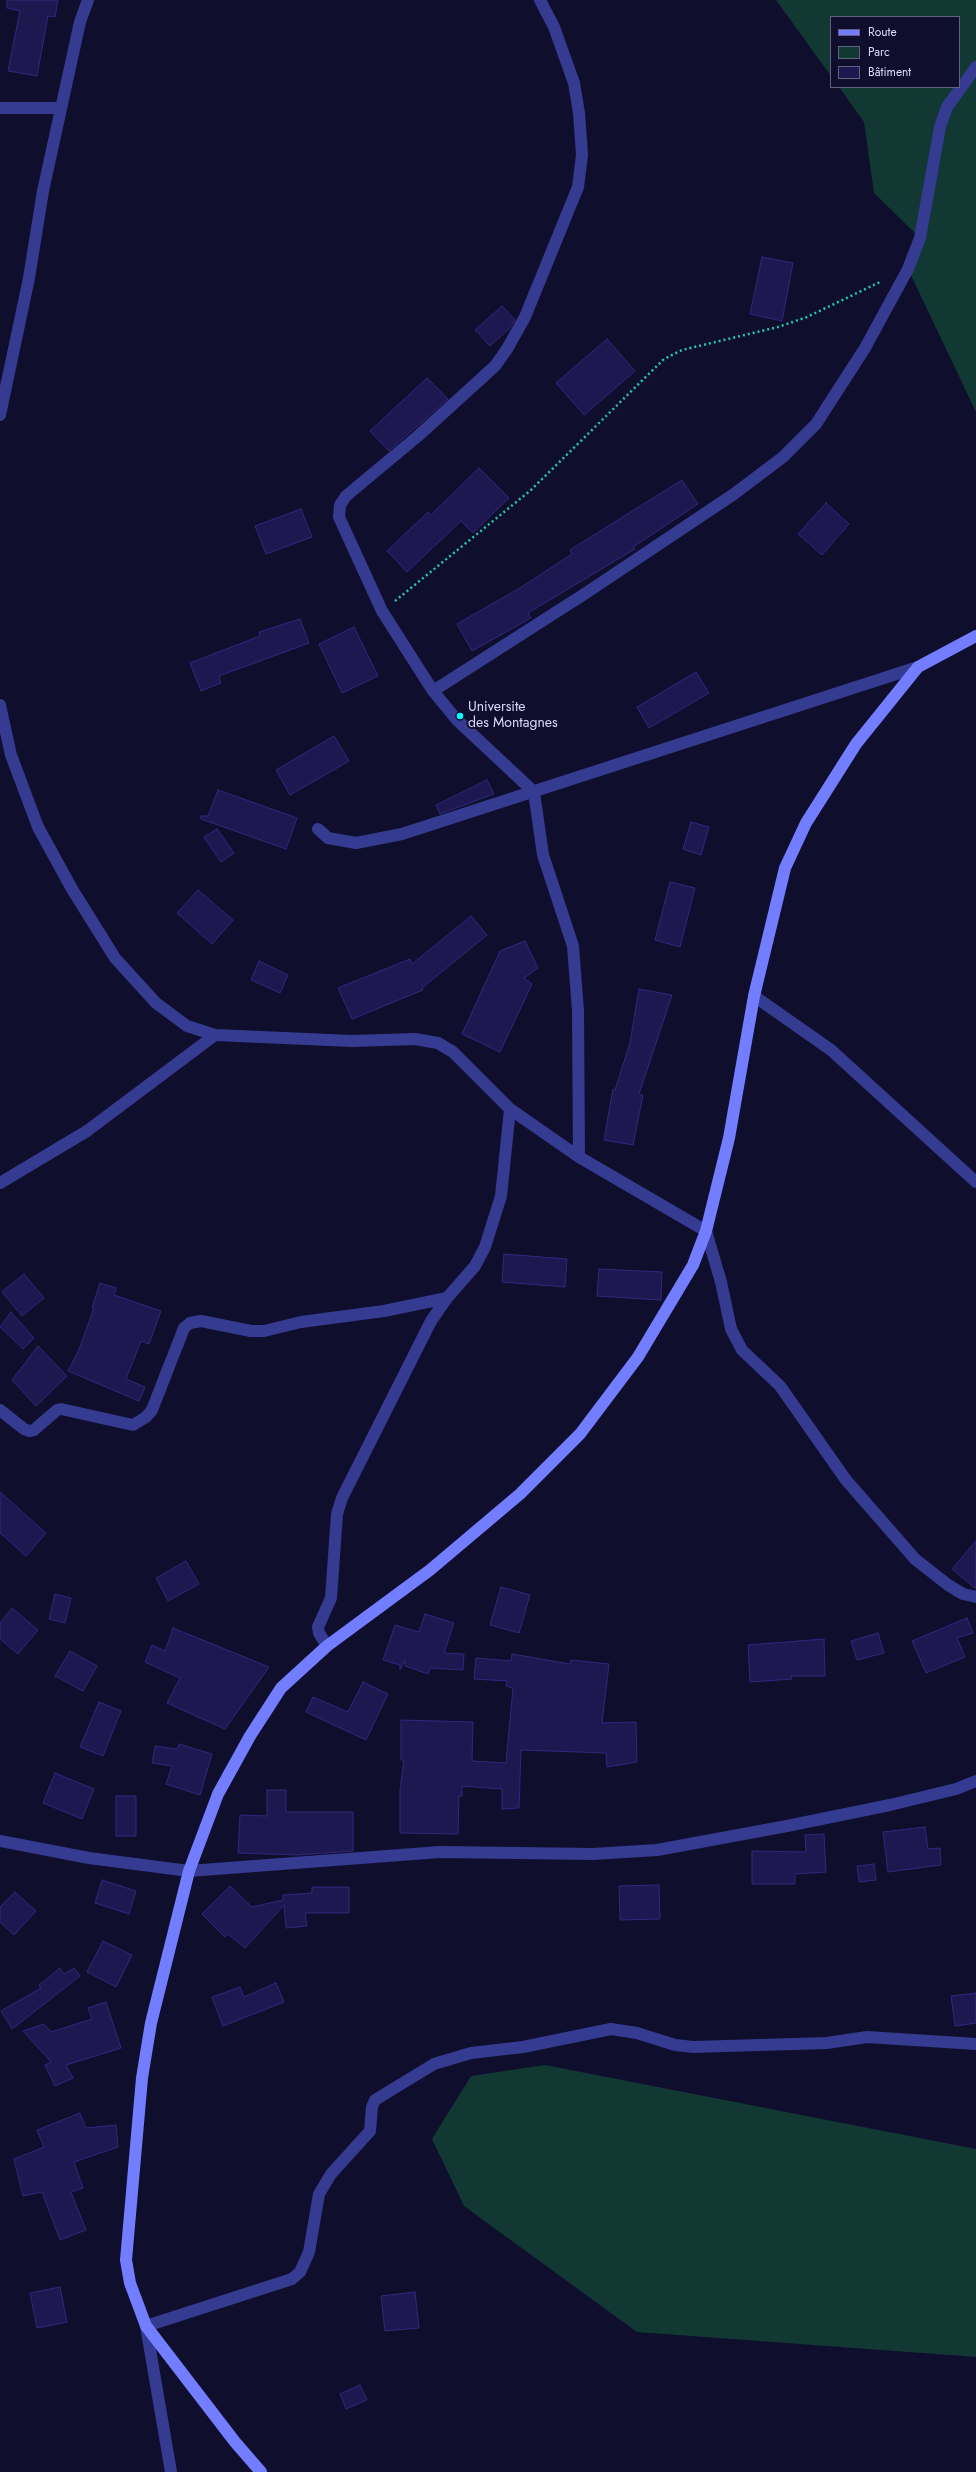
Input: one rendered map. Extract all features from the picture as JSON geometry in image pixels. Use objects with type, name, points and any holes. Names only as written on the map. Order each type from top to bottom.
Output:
[{"type":"street","points":[[0,415],[29,278],[43,191],[60,108],[80,22],[88,0]]},
{"type":"street","points":[[540,0],[554,27],[574,83],[579,113],[582,155],[578,186],[525,317],[495,366],[418,436],[346,496],[340,505],[339,517],[382,611],[433,691],[457,720],[534,792],[543,855],[573,946],[578,1011],[579,1157]]},
{"type":"street","points":[[433,691],[728,499],[783,457],[816,424],[865,348],[908,269],[920,238],[940,127],[948,107],[976,67]]},
{"type":"street","points":[[0,108],[60,108]]},
{"type":"street","points":[[318,829],[328,838],[343,842],[369,841],[402,834],[918,667],[976,636]]},
{"type":"street","points":[[171,2472],[146,2326],[130,2283],[126,2260],[129,2206],[142,2078],[149,2031],[189,1872],[218,1794],[250,1736],[281,1688],[327,1646],[436,1565],[520,1494],[580,1434],[638,1357],[693,1265],[706,1231],[729,1138],[754,996],[785,868],[806,823],[856,744],[918,667]]},
{"type":"street","points":[[0,705],[11,755],[38,827],[72,889],[115,958],[156,1003],[187,1026],[215,1035],[352,1041],[416,1039],[438,1043],[453,1052],[510,1109],[579,1157],[706,1231],[721,1282],[731,1329],[742,1350],[780,1386],[846,1480],[915,1559],[948,1586],[963,1594],[976,1596]]},
{"type":"street","points":[[754,996],[831,1050],[976,1182]]},
{"type":"street","points":[[0,1183],[88,1131],[215,1035]]},
{"type":"street","points":[[327,1646],[319,1633],[318,1627],[331,1598],[337,1514],[342,1498],[431,1322],[447,1298],[475,1266],[485,1247],[500,1196],[510,1109]]},
{"type":"street","points":[[0,1410],[24,1429],[29,1431],[34,1430],[57,1410],[61,1409],[133,1425],[146,1418],[152,1410],[184,1328],[190,1323],[201,1321],[251,1331],[264,1331],[301,1322],[384,1311],[447,1298]]},
{"type":"street","points":[[0,1841],[89,1858],[189,1872],[440,1852],[593,1854],[657,1850],[890,1805],[956,1789],[976,1781]]},
{"type":"street","points":[[146,2326],[292,2278],[300,2272],[309,2252],[319,2194],[331,2174],[370,2131],[372,2107],[375,2100],[434,2064],[471,2053],[523,2047],[611,2029],[637,2033],[675,2045],[693,2047],[827,2043],[867,2036],[976,2044]]},
{"type":"street","points":[[146,2326],[225,2430],[261,2472]]},
{"type":"path","points":[[382,611],[532,490],[664,359],[682,350],[778,327],[807,317],[908,269]]},
{"type":"green space","points":[[776,0],[976,0],[976,412],[908,269],[920,238],[874,193],[864,122],[840,88],[960,88],[960,16],[830,16],[830,75]]},
{"type":"green space","points":[[545,2065],[976,2149],[976,2357],[637,2332],[464,2206],[432,2139],[471,2076]]},
{"type":"building","points":[[7,0],[58,0],[55,17],[48,16],[37,76],[8,71],[20,11],[7,8]]},
{"type":"building","points":[[762,257],[793,263],[782,321],[750,314]]},
{"type":"building","points":[[502,306],[515,320],[510,328],[490,346],[475,330]]},
{"type":"building","points":[[607,339],[635,371],[584,415],[556,383]]},
{"type":"building","points":[[427,378],[448,399],[389,451],[370,431]]},
{"type":"building","points":[[479,468],[509,498],[473,533],[461,521],[407,572],[387,551],[428,512],[431,515]]},
{"type":"building","points":[[682,480],[698,504],[633,547],[635,549],[528,613],[531,618],[472,651],[457,624],[520,588],[572,554],[570,550]]},
{"type":"building","points":[[826,503],[849,524],[822,555],[798,534]]},
{"type":"building","points":[[301,509],[312,537],[266,554],[255,526]]},
{"type":"building","points":[[300,619],[309,643],[219,676],[221,683],[201,691],[190,663],[260,636],[259,632]]},
{"type":"building","points":[[354,627],[378,676],[342,693],[319,644]]},
{"type":"building","points":[[696,672],[709,693],[649,728],[637,707]]},
{"type":"building","points":[[334,736],[349,761],[290,795],[276,770]]},
{"type":"building","points":[[487,780],[494,794],[440,814],[436,805]]},
{"type":"building","points":[[218,790],[297,818],[286,849],[201,819],[201,816],[208,816]]},
{"type":"building","points":[[691,822],[709,827],[701,855],[683,849]]},
{"type":"building","points":[[217,829],[234,853],[221,862],[204,837]]},
{"type":"building","points":[[670,882],[695,888],[680,947],[655,940]]},
{"type":"building","points":[[198,890],[233,920],[212,944],[177,913]]},
{"type":"building","points":[[471,916],[487,935],[422,988],[423,990],[352,1019],[338,988],[410,959],[412,964]]},
{"type":"building","points":[[525,941],[538,968],[524,978],[532,984],[500,1052],[462,1034],[500,951]]},
{"type":"building","points":[[259,961],[288,975],[280,993],[251,980]]},
{"type":"building","points":[[639,989],[672,995],[639,1094],[643,1095],[633,1145],[604,1140],[613,1089],[615,1090],[630,1043]]},
{"type":"building","points":[[504,1254],[567,1259],[565,1287],[502,1282]]},
{"type":"building","points":[[599,1269],[662,1272],[661,1300],[597,1296]]},
{"type":"building","points":[[24,1274],[44,1298],[22,1316],[2,1292]]},
{"type":"building","points":[[100,1283],[116,1288],[114,1295],[161,1311],[149,1344],[141,1341],[126,1379],[145,1387],[139,1401],[68,1371],[78,1352],[94,1308],[92,1308]]},
{"type":"building","points":[[11,1312],[34,1338],[23,1349],[0,1327]]},
{"type":"building","points":[[38,1346],[67,1376],[36,1406],[12,1380]]},
{"type":"building","points":[[0,1492],[46,1533],[26,1556],[0,1533]]},
{"type":"building","points":[[976,1541],[976,1589],[952,1569]]},
{"type":"building","points":[[186,1561],[199,1584],[168,1601],[156,1578]]},
{"type":"building","points":[[501,1587],[530,1595],[519,1633],[490,1625]]},
{"type":"building","points":[[55,1594],[71,1598],[65,1623],[49,1619]]},
{"type":"building","points":[[12,1608],[38,1630],[18,1654],[0,1639],[0,1623]]},
{"type":"building","points":[[425,1614],[454,1623],[444,1653],[464,1654],[463,1670],[430,1668],[428,1674],[405,1666],[405,1660],[400,1670],[400,1665],[383,1660],[395,1625],[419,1632]]},
{"type":"building","points":[[967,1618],[973,1633],[957,1638],[965,1657],[926,1673],[912,1641]]},
{"type":"building","points":[[173,1628],[269,1667],[225,1729],[167,1703],[180,1678],[145,1662],[152,1645],[165,1651]]},
{"type":"building","points":[[878,1633],[884,1653],[857,1660],[851,1641]]},
{"type":"building","points":[[824,1639],[825,1676],[791,1676],[792,1679],[750,1682],[748,1645]]},
{"type":"building","points":[[70,1651],[97,1666],[83,1691],[55,1676]]},
{"type":"building","points":[[512,1654],[570,1664],[571,1660],[609,1664],[602,1723],[636,1722],[637,1762],[607,1767],[606,1753],[521,1750],[519,1808],[502,1809],[502,1789],[462,1786],[462,1796],[459,1796],[458,1834],[400,1833],[400,1790],[404,1760],[401,1760],[401,1720],[473,1722],[472,1761],[506,1763],[513,1688],[506,1686],[507,1681],[474,1679],[476,1658],[511,1661]]},
{"type":"building","points":[[363,1682],[388,1694],[366,1740],[306,1712],[313,1697],[348,1712]]},
{"type":"building","points":[[99,1702],[121,1711],[103,1756],[80,1747]]},
{"type":"building","points":[[179,1744],[212,1754],[200,1795],[166,1784],[172,1766],[152,1763],[155,1746],[177,1749]]},
{"type":"building","points":[[55,1773],[94,1789],[82,1819],[43,1803]]},
{"type":"building","points":[[267,1790],[286,1790],[286,1812],[353,1812],[353,1851],[297,1855],[238,1853],[240,1815],[267,1816]]},
{"type":"building","points":[[116,1796],[136,1796],[136,1836],[116,1836]]},
{"type":"building","points":[[925,1827],[928,1849],[940,1848],[941,1865],[888,1872],[883,1832]]},
{"type":"building","points":[[824,1834],[826,1872],[795,1874],[795,1884],[752,1884],[752,1851],[806,1852],[805,1835]]},
{"type":"building","points":[[874,1864],[876,1880],[859,1882],[857,1866]]},
{"type":"building","points":[[102,1880],[136,1891],[129,1914],[95,1903]]},
{"type":"building","points":[[659,1885],[660,1919],[620,1920],[619,1886]]},
{"type":"building","points":[[230,1886],[252,1907],[283,1900],[283,1895],[312,1893],[312,1887],[349,1887],[349,1913],[305,1913],[307,1926],[286,1928],[284,1905],[245,1948],[228,1934],[225,1937],[202,1914]]},
{"type":"building","points":[[15,1892],[36,1911],[14,1935],[0,1922],[0,1907]]},
{"type":"building","points":[[103,1941],[132,1955],[116,1987],[87,1972]]},
{"type":"building","points":[[60,1968],[64,1974],[74,1968],[80,1976],[12,2029],[1,2011],[41,1988],[39,1985]]},
{"type":"building","points":[[276,1983],[284,2002],[223,2026],[212,1997],[240,1987],[244,1997]]},
{"type":"building","points":[[976,1993],[976,2023],[955,2026],[951,1996]]},
{"type":"building","points":[[106,2002],[121,2048],[66,2065],[73,2078],[55,2086],[45,2065],[51,2062],[23,2031],[44,2024],[51,2032],[92,2019],[88,2008]]},
{"type":"building","points":[[80,2113],[86,2128],[116,2125],[118,2147],[74,2162],[83,2188],[71,2192],[86,2230],[60,2240],[42,2192],[23,2196],[14,2159],[44,2147],[37,2130]]},
{"type":"building","points":[[60,2287],[67,2322],[37,2328],[30,2293]]},
{"type":"building","points":[[415,2292],[419,2328],[385,2331],[381,2296]]},
{"type":"building","points":[[360,2385],[367,2400],[346,2409],[340,2394]]},
{"type":"place","name":"Universite des Montagnes","points":[[460,716]]}]
